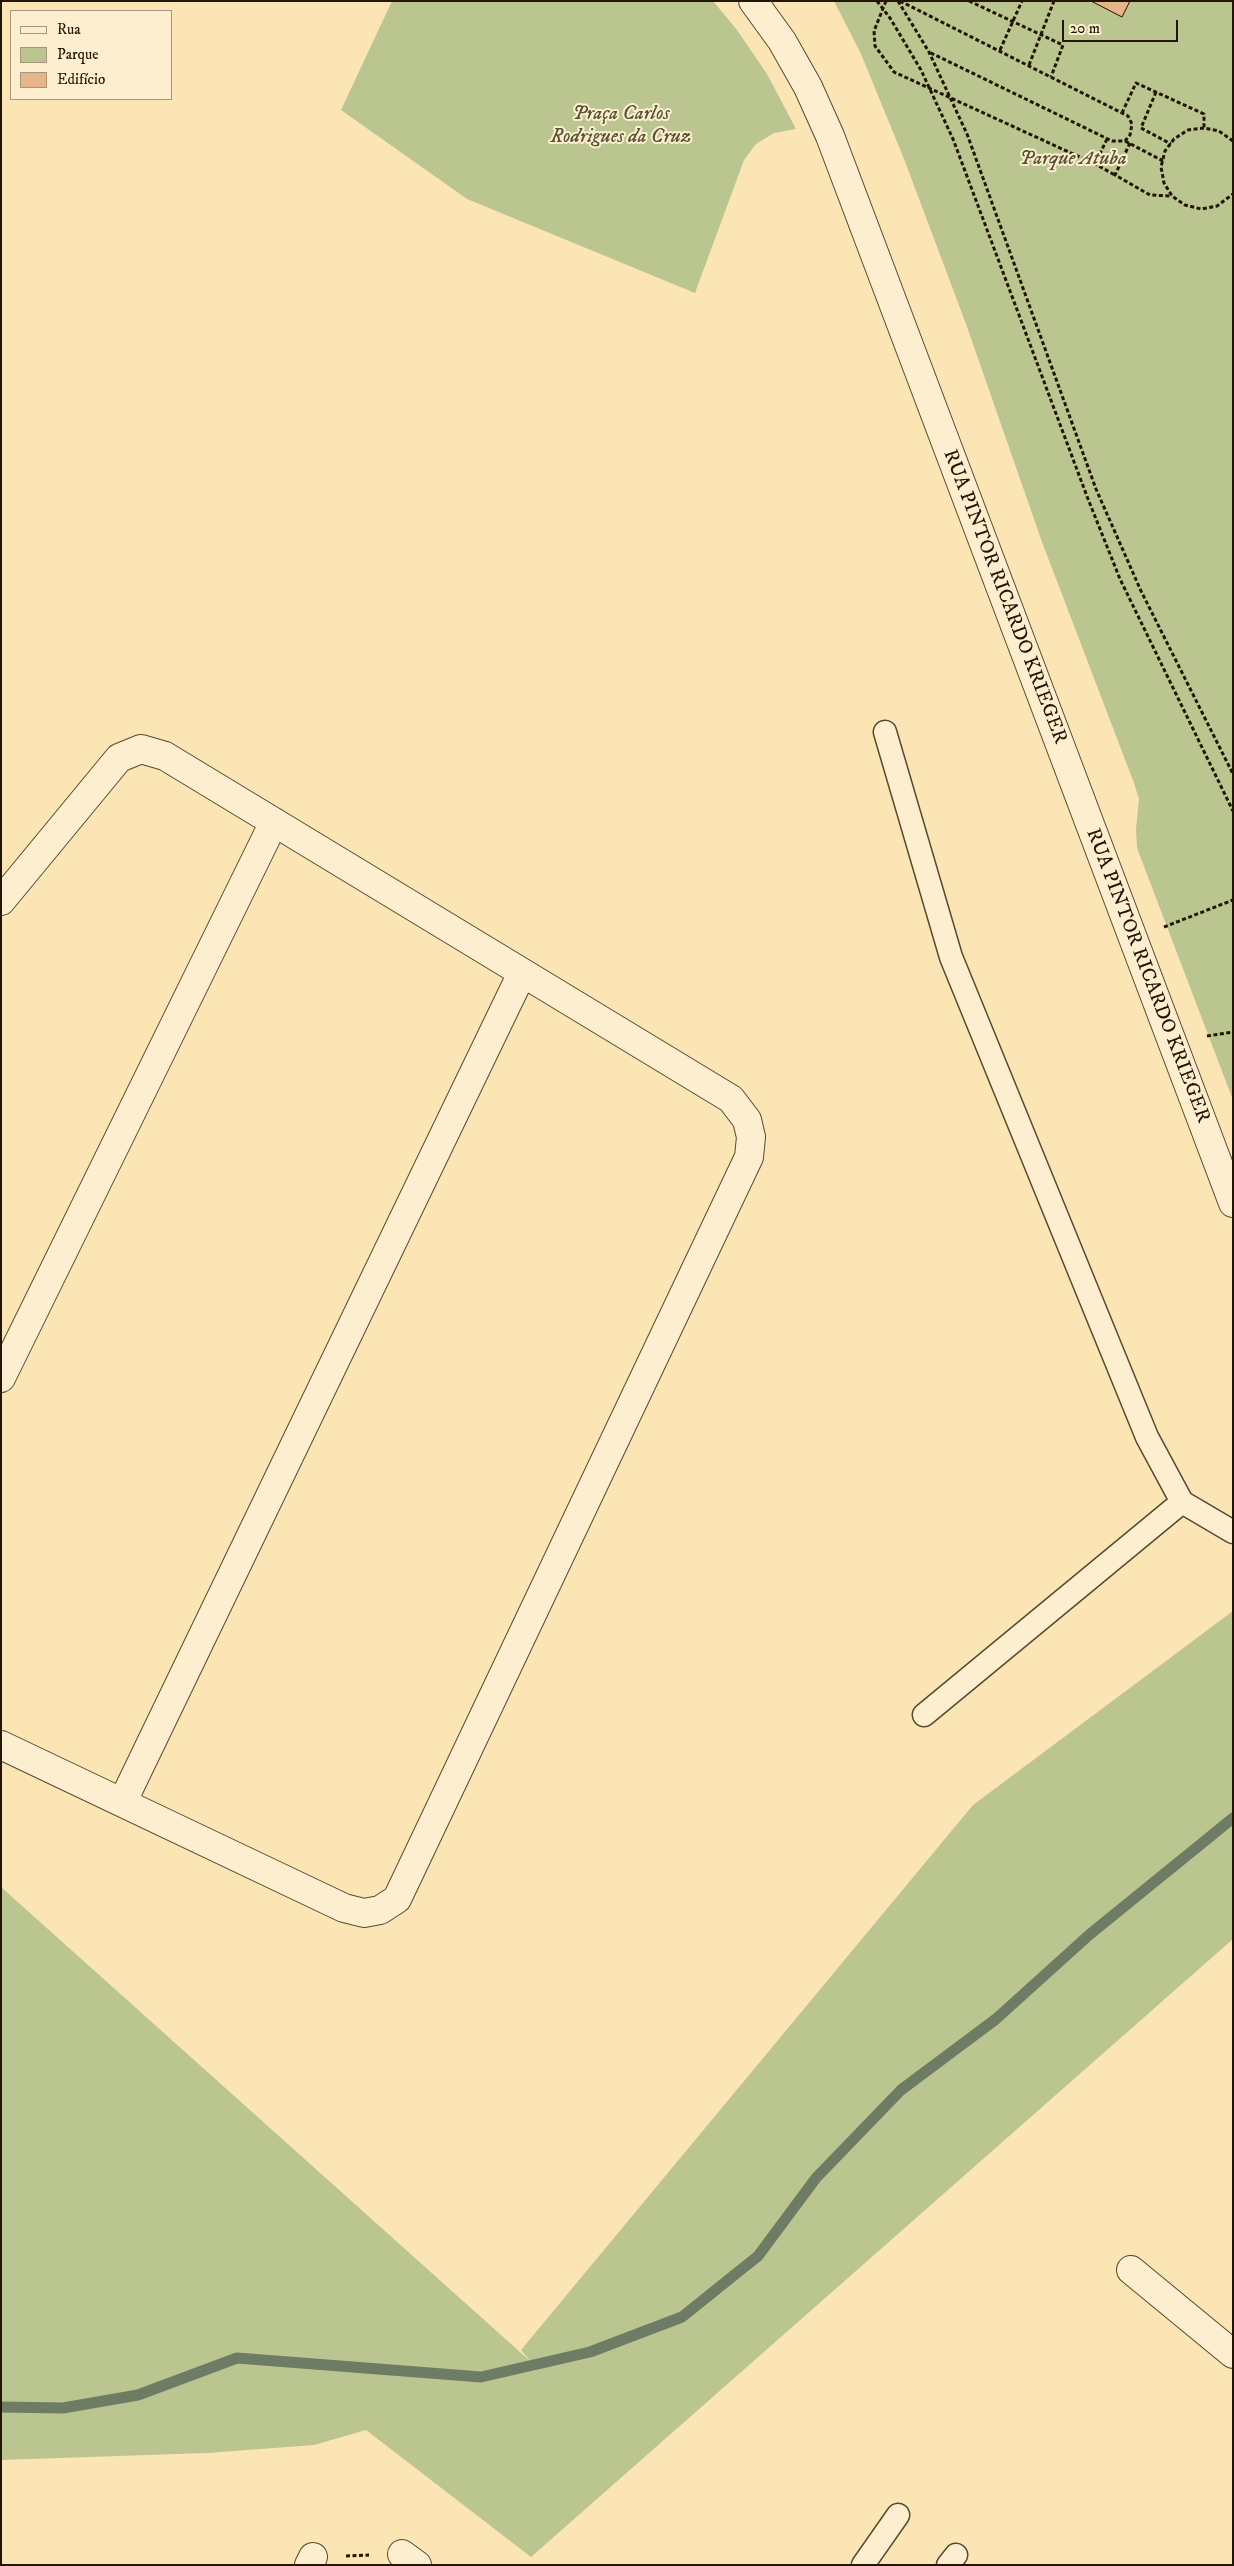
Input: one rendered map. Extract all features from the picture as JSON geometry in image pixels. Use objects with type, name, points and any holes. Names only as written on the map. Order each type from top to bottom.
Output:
[{"type":"street","name":"RUA PINTOR RICARDO KRIEGER","points":[[753,1],[782,41],[808,87],[830,136],[1233,1203]]},
{"type":"street","points":[[1,900],[119,758],[141,749],[165,756],[731,1098],[747,1120],[751,1136],[749,1157],[397,1899],[380,1910],[364,1912],[344,1908],[123,1801],[1,1745]]},
{"type":"street","points":[[1,1378],[274,822]]},
{"type":"street","points":[[123,1801],[522,973]]},
{"type":"street","points":[[1131,2270],[1233,2354]]},
{"type":"lane","points":[[885,732],[951,957],[1147,1437],[1182,1502],[1233,1532]]},
{"type":"lane","points":[[924,1714],[1182,1502]]},
{"type":"lane","points":[[864,2565],[898,2515]]},
{"type":"path","points":[[876,1],[921,70],[953,139],[1088,499],[1120,579],[1233,812]]},
{"type":"path","points":[[886,1],[874,31],[875,46],[894,72],[1095,164],[1150,195],[1172,196]]},
{"type":"path","points":[[899,1],[1000,50],[1128,116],[1132,124],[1130,135],[1125,141]]},
{"type":"path","points":[[899,1],[930,52],[967,134],[1096,489],[1141,591],[1233,774]]},
{"type":"path","points":[[968,1],[1063,46],[1051,76]]},
{"type":"path","points":[[1000,50],[1022,1]]},
{"type":"path","points":[[1029,65],[1054,1]]},
{"type":"path","points":[[930,52],[1107,139],[1125,141],[1163,160]]},
{"type":"path","points":[[1122,113],[1136,83],[1204,114],[1204,128]]},
{"type":"path","points":[[1141,128],[1156,92]]},
{"type":"path","points":[[1132,124],[1171,144]]},
{"type":"path","points":[[1233,141],[1219,131],[1204,128],[1188,130],[1165,151],[1161,166],[1164,182],[1172,196],[1186,206],[1200,209],[1217,206],[1233,194]]},
{"type":"path","points":[[1095,164],[1107,139]]},
{"type":"path","points":[[1115,175],[1130,143]]},
{"type":"path","points":[[1133,940],[1233,900]]},
{"type":"path","points":[[311,2561],[410,2559]]},
{"type":"green space","name":"Praça Carlos Rodrigues da Cruz","points":[[392,1],[713,1],[737,30],[767,74],[796,129],[774,133],[756,144],[744,160],[695,293],[467,199],[341,110]]},
{"type":"green space","name":"Parque Atuba","points":[[834,1],[1233,1],[1233,1100],[1137,848],[1136,829],[1139,799],[1134,783],[1042,542],[966,324],[904,159],[861,54]]},
{"type":"green space","points":[[1233,1611],[1233,1939],[531,2557],[366,2430],[314,2445],[207,2453],[1,2460],[1,1887],[530,2361],[521,2350],[973,1805]]},
{"type":"building","points":[[1091,1],[1130,1],[1122,17]]},
{"type":"waterway","points":[[1,2407],[63,2408],[138,2395],[237,2358],[481,2377],[590,2352],[682,2317],[758,2256],[816,2178],[901,2090],[996,2019],[1089,1935],[1233,1818]]}]
